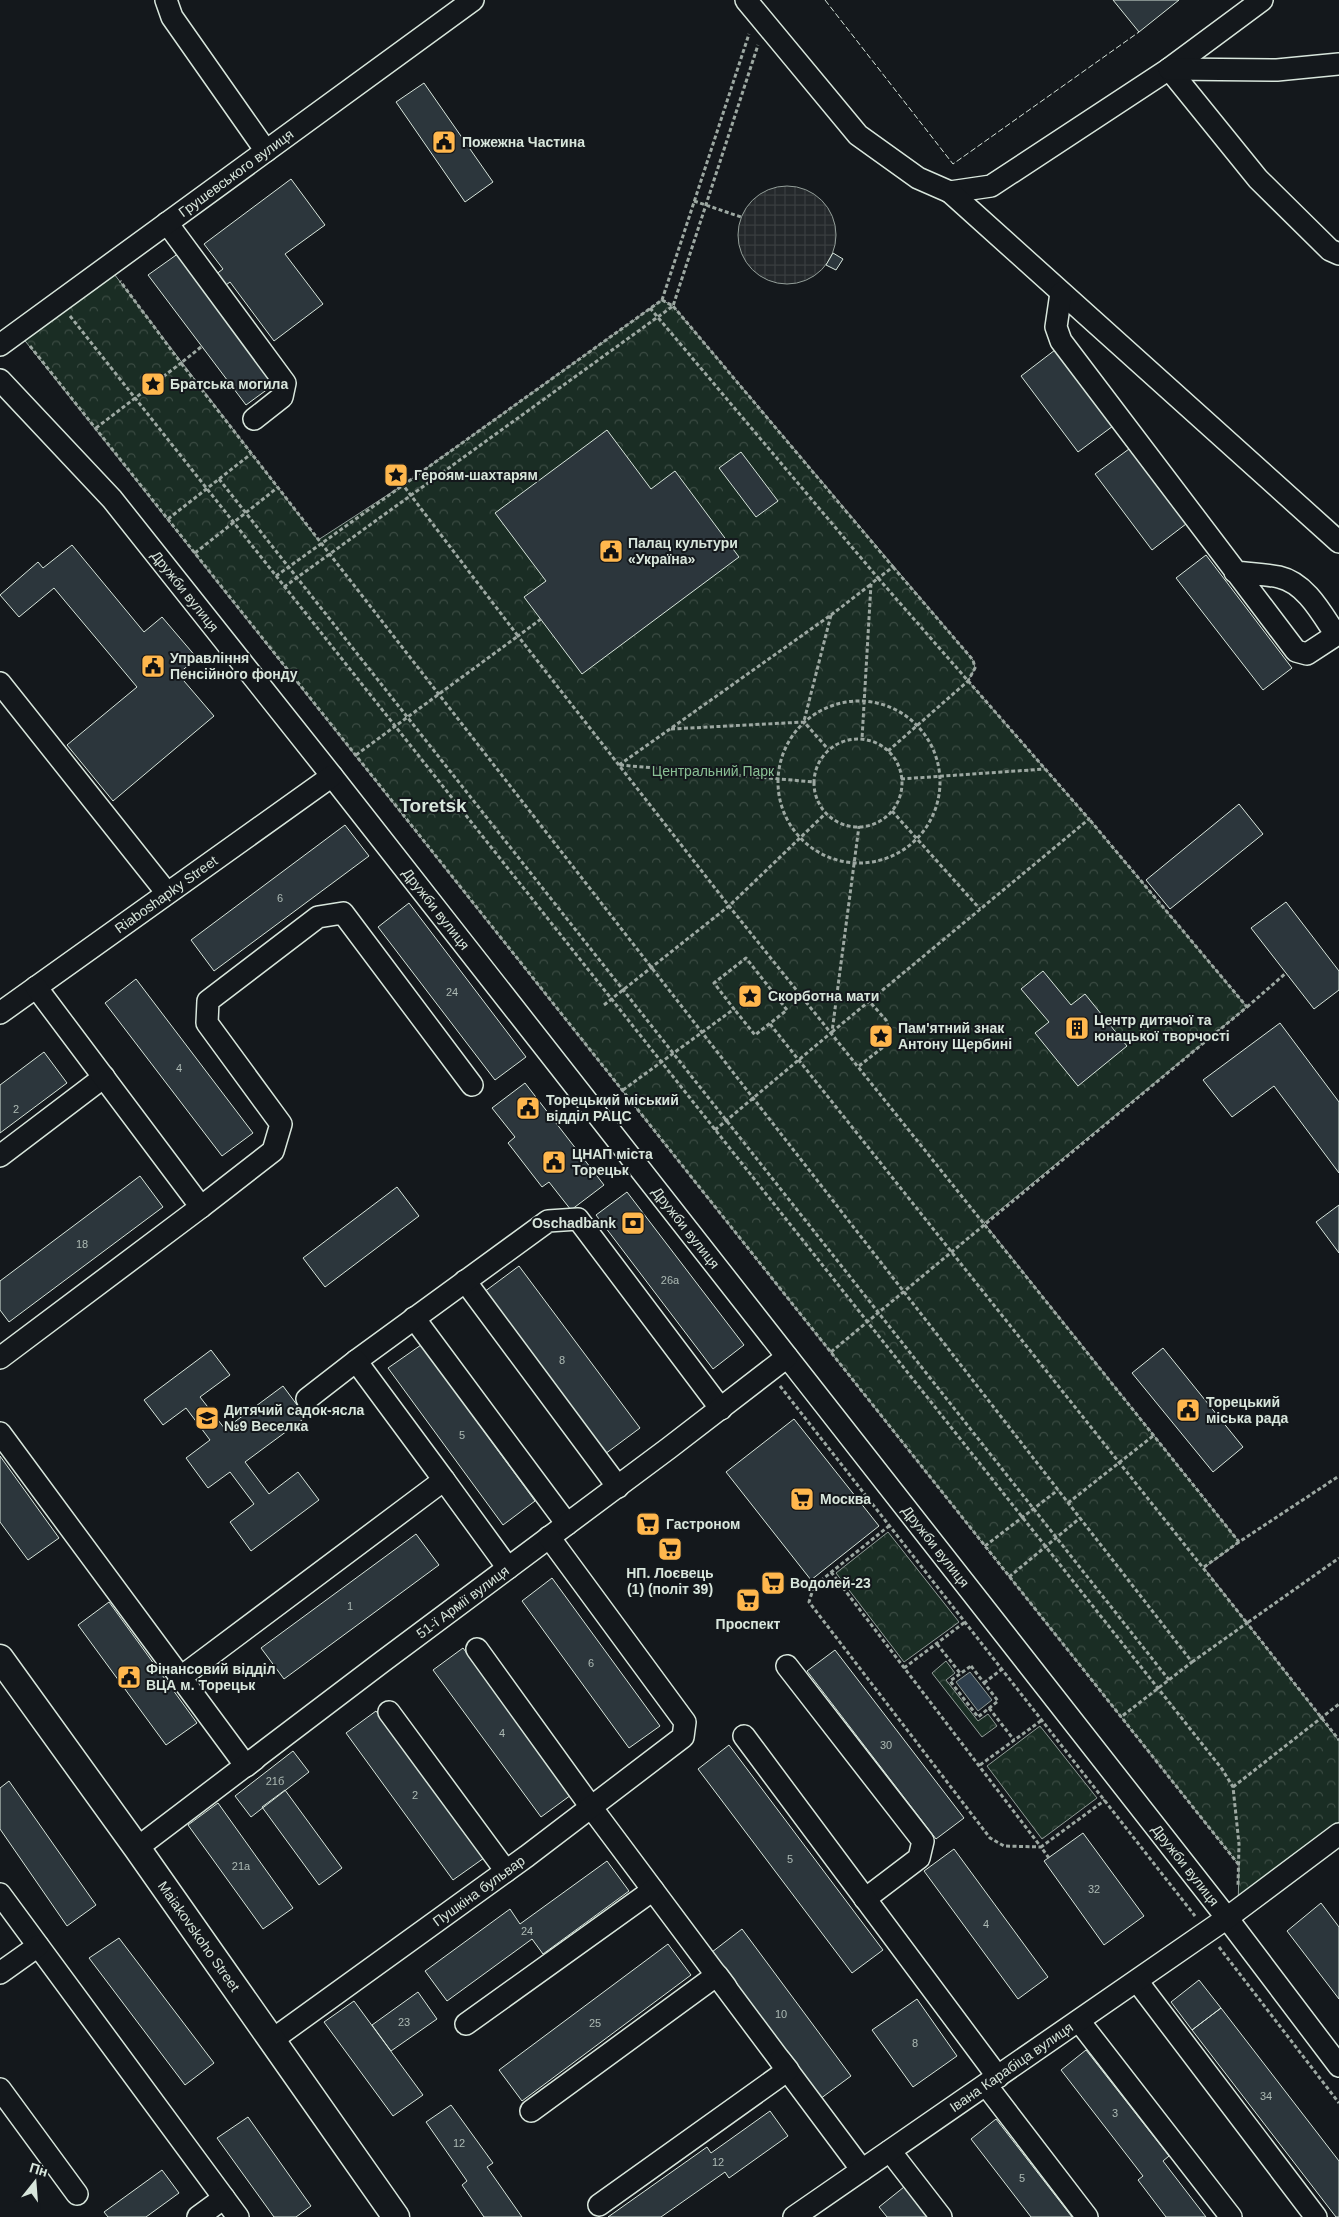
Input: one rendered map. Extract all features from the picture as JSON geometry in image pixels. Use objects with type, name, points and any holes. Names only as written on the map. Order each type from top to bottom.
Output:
[{"type":"main road","name":"Maiakovskoho Street","points":[[0,1658],[396,2217]]},
{"type":"street","points":[[166,0],[172,17],[266,151]]},
{"type":"street","name":"Грушевського вулиця","points":[[0,345],[473,0]]},
{"type":"street","points":[[950,192],[991,186],[1169,69],[1262,0]]},
{"type":"street","points":[[756,11],[858,135],[918,178],[950,192],[1339,542]]},
{"type":"street","points":[[1169,69],[1277,70],[1339,64]]},
{"type":"street","points":[[1169,69],[1258,179],[1330,250],[1339,254]]},
{"type":"street","points":[[167,223],[285,382],[282,397],[254,419]]},
{"type":"street","points":[[1061,293],[1056,327],[1061,341],[1235,572],[1296,651],[1307,654],[1338,637],[1310,598],[1298,586],[1281,577],[1235,572]]},
{"type":"street","name":"Дружби вулиця","points":[[0,380],[112,499],[332,776],[787,1357],[1232,1914],[1339,2066]]},
{"type":"street","points":[[0,683],[7,705],[167,894]]},
{"type":"street","name":"Riaboshapky Street","points":[[4,1005],[36,987],[332,776]]},
{"type":"street","points":[[0,1358],[274,1151],[281,1124],[208,1023],[208,1001],[318,917],[343,913],[472,1085]]},
{"type":"street","points":[[36,987],[201,1207]]},
{"type":"street","points":[[0,1156],[104,1077]]},
{"type":"street","points":[[307,1398],[548,1221],[578,1219],[721,1409]]},
{"type":"street","points":[[466,1281],[618,1487]]},
{"type":"street","points":[[414,1318],[568,1524]]},
{"type":"street","name":"51-ї Армії вулиця","points":[[136,1848],[618,1487],[787,1357]]},
{"type":"street","points":[[356,1361],[508,1568]]},
{"type":"street","points":[[0,1432],[181,1677],[250,1762]]},
{"type":"street","points":[[181,1677],[444,1480]]},
{"type":"street","name":"Пушкіна бульвар","points":[[272,2040],[506,1871],[683,1737],[686,1722],[549,1537]]},
{"type":"street","points":[[477,1649],[591,1807],[862,2170]]},
{"type":"street","points":[[787,1666],[923,1840],[919,1858],[865,1899]]},
{"type":"street","points":[[389,1712],[506,1871]]},
{"type":"street","points":[[744,1736],[865,1899],[1087,2217]]},
{"type":"street","name":"Івана Карабіца вулиця","points":[[794,2217],[1208,1932],[1339,1834]]},
{"type":"street","points":[[466,2024],[653,1890]]},
{"type":"street","points":[[0,1894],[238,2217]]},
{"type":"street","points":[[0,1973],[38,1946]]},
{"type":"street","points":[[531,2111],[717,1975]]},
{"type":"street","points":[[1137,1980],[1316,2217]]},
{"type":"street","points":[[1079,2021],[1231,2217]]},
{"type":"street","points":[[599,2205],[788,2070]]},
{"type":"street","points":[[0,2089],[77,2194]]},
{"type":"street","points":[[890,2151],[941,2217]]},
{"type":"street","points":[[198,2217],[224,2198]]},
{"type":"path","points":[[276,576],[662,300],[756,11]]},
{"type":"path","points":[[284,587],[673,306],[706,205],[756,11]]},
{"type":"path","points":[[694,201],[741,217]]},
{"type":"path","points":[[108,266],[277,488],[1192,1662]]},
{"type":"path","points":[[662,300],[673,306],[973,660],[975,668],[968,681],[888,751]]},
{"type":"path","points":[[59,302],[1222,1769],[1233,1787],[1239,1844],[1239,1865],[1232,1914]]},
{"type":"path","points":[[650,308],[878,578],[1089,819],[1247,1007]]},
{"type":"path","points":[[18,332],[196,553],[1239,1865]]},
{"type":"path","points":[[96,428],[202,347]]},
{"type":"path","points":[[168,519],[251,454]]},
{"type":"path","points":[[219,479],[1169,1680]]},
{"type":"path","points":[[403,485],[518,636],[730,906],[1239,1542]]},
{"type":"path","points":[[196,553],[277,488]]},
{"type":"path","points":[[619,765],[831,615],[893,567]]},
{"type":"path","points":[[862,739],[870,584]]},
{"type":"path","points":[[669,729],[804,722],[814,713],[838,702],[864,700],[890,706],[913,720],[931,742],[940,768],[940,796],[930,822],[913,844],[889,858],[862,864],[834,860],[811,848],[792,829],[780,806],[776,780],[781,754],[794,731],[804,722],[831,615]]},
{"type":"path","points":[[356,755],[541,619]]},
{"type":"path","points":[[804,722],[828,749]]},
{"type":"path","points":[[862,739],[870,740],[883,746],[894,756],[902,779],[899,798],[892,811],[881,820],[868,826],[839,823],[826,813],[818,803],[814,789],[819,761],[828,749],[841,742],[862,739]]},
{"type":"path","points":[[619,765],[814,782]]},
{"type":"path","points":[[902,779],[1045,769]]},
{"type":"path","points":[[892,811],[980,909]]},
{"type":"path","points":[[604,1005],[730,906],[826,813]]},
{"type":"path","points":[[715,1130],[1089,819]]},
{"type":"path","points":[[832,1032],[859,826]]},
{"type":"path","points":[[746,958],[787,1010],[755,1035],[734,1009],[714,983],[746,958]]},
{"type":"path","points":[[831,1352],[1286,973]]},
{"type":"path","points":[[859,1066],[882,1048],[890,1034],[886,1020],[869,1001]]},
{"type":"path","points":[[623,1090],[734,1009]]},
{"type":"path","points":[[770,1024],[1339,1740]]},
{"type":"path","points":[[769,1371],[1339,2102]]},
{"type":"path","points":[[1068,1503],[1153,1436]]},
{"type":"path","points":[[1204,1568],[1239,1542],[1339,1476]]},
{"type":"path","points":[[985,1546],[1058,1490]]},
{"type":"path","points":[[1009,1576],[1080,1519]]},
{"type":"path","points":[[889,1526],[814,1586],[809,1602],[990,1838],[1004,1846],[1041,1847],[1105,1800]]},
{"type":"path","points":[[1121,1717],[1192,1662],[1339,1558]]},
{"type":"path","points":[[830,1572],[980,1765],[1049,1858]]},
{"type":"path","points":[[904,1668],[965,1622]]},
{"type":"path","points":[[937,1644],[960,1673]]},
{"type":"path","points":[[971,1666],[998,1701],[978,1717],[950,1681],[960,1673],[971,1666]]},
{"type":"path","points":[[984,1683],[1002,1669]]},
{"type":"path","points":[[1233,1787],[1339,1704]]},
{"type":"path","points":[[989,1708],[1014,1740]]},
{"type":"path","points":[[980,1765],[1042,1720]]},
{"type":"green space","name":"Центральний Парк","points":[[108,266],[318,540],[403,485],[662,300],[673,306],[973,660],[975,668],[968,681],[1089,819],[1247,1007],[984,1223],[1239,1542],[1204,1568],[1339,1741],[1339,1834],[1238,1910],[1239,1865],[18,332]]},
{"type":"green space","points":[[888,1532],[959,1622],[904,1662],[836,1573]]},
{"type":"green space","points":[[946,1661],[955,1673],[946,1680],[978,1721],[988,1714],[997,1726],[982,1737],[932,1673]]},
{"type":"green space","points":[[1040,1726],[1097,1798],[1042,1839],[987,1766]]},
{"type":"shaded area","points":[[787,186],[806,190],[822,200],[832,216],[836,235],[832,254],[822,270],[806,280],[787,284],[768,280],[752,270],[742,254],[738,235],[742,216],[752,200],[768,190]]},
{"type":"water","points":[[970,1672],[992,1700],[978,1711],[956,1682]]},
{"type":"building","points":[[1113,0],[1179,0],[1139,32]]},
{"type":"building","name":"Пожежна Частина","points":[[424,83],[493,182],[465,202],[396,102]]},
{"type":"building","points":[[291,179],[325,225],[285,254],[323,304],[274,341],[230,282],[211,296],[276,383],[246,405],[148,275],[179,253],[203,284],[223,269],[204,244]]},
{"type":"building","points":[[833,253],[843,259],[836,270],[826,265]]},
{"type":"building","points":[[1055,350],[1113,426],[1078,452],[1021,376]]},
{"type":"building","points":[[607,430],[651,489],[675,471],[739,557],[582,674],[524,597],[546,581],[495,513]]},
{"type":"building","points":[[1129,449],[1186,524],[1152,550],[1095,474]]},
{"type":"building","points":[[741,452],[778,501],[756,517],[719,468]]},
{"type":"building","name":"Управління Пенсійного фонду","points":[[72,545],[144,632],[162,617],[197,658],[178,674],[214,716],[113,801],[67,745],[137,687],[54,588],[19,617],[0,595],[38,562],[43,568]]},
{"type":"building","points":[[1206,555],[1292,668],[1263,690],[1176,578]]},
{"type":"building","points":[[1239,804],[1263,834],[1170,909],[1146,880]]},
{"type":"building","points":[[345,825],[369,856],[214,971],[191,940]]},
{"type":"building","points":[[1286,902],[1339,971],[1339,990],[1314,1009],[1251,928]]},
{"type":"building","points":[[409,903],[526,1057],[495,1080],[378,927]]},
{"type":"building","name":"Центр дитячої та юнацької творчості","points":[[1043,971],[1071,1005],[1085,994],[1127,1046],[1078,1086],[1035,1033],[1049,1022],[1021,989]]},
{"type":"building","points":[[136,979],[253,1133],[222,1156],[105,1003]]},
{"type":"building","points":[[1280,1023],[1339,1102],[1339,1173],[1274,1086],[1232,1117],[1203,1080]]},
{"type":"building","points":[[44,1052],[67,1083],[0,1133],[0,1085]]},
{"type":"building","name":"ЦНАП міста Торецьк","points":[[525,1083],[604,1185],[571,1210],[549,1182],[542,1187],[508,1143],[515,1137],[492,1108]]},
{"type":"building","points":[[140,1176],[163,1207],[9,1322],[0,1310],[0,1281]]},
{"type":"building","points":[[397,1187],[419,1216],[325,1287],[303,1258]]},
{"type":"building","points":[[627,1192],[744,1345],[713,1369],[596,1215]]},
{"type":"building","points":[[1339,1205],[1339,1253],[1316,1222]]},
{"type":"building","points":[[519,1266],[640,1428],[605,1454],[484,1292]]},
{"type":"building","points":[[421,1345],[535,1501],[503,1525],[388,1368]]},
{"type":"building","name":"Торецький міська рада","points":[[1163,1348],[1243,1447],[1213,1472],[1132,1373]]},
{"type":"building","points":[[211,1350],[230,1375],[200,1397],[225,1429],[283,1386],[306,1417],[245,1462],[269,1494],[298,1472],[319,1500],[251,1551],[230,1522],[254,1504],[230,1472],[208,1488],[186,1458],[210,1440],[186,1408],[163,1425],[144,1400]]},
{"type":"building","name":"Москва","points":[[794,1419],[879,1526],[811,1580],[726,1472]]},
{"type":"building","points":[[0,1456],[59,1538],[28,1560],[0,1522]]},
{"type":"building","points":[[416,1534],[439,1565],[284,1679],[261,1648]]},
{"type":"building","points":[[552,1578],[660,1726],[629,1748],[522,1601]]},
{"type":"building","points":[[109,1602],[197,1723],[166,1745],[78,1625]]},
{"type":"building","points":[[463,1648],[571,1795],[541,1817],[433,1670]]},
{"type":"building","points":[[835,1650],[964,1818],[936,1839],[807,1671]]},
{"type":"building","points":[[376,1711],[484,1858],[453,1880],[346,1733]]},
{"type":"building","points":[[729,1745],[883,1950],[852,1973],[698,1769]]},
{"type":"building","points":[[293,1751],[309,1772],[251,1817],[235,1796]]},
{"type":"building","points":[[9,1781],[96,1905],[67,1926],[0,1829],[0,1788]]},
{"type":"building","points":[[285,1790],[342,1868],[319,1885],[262,1807]]},
{"type":"building","points":[[218,1803],[293,1908],[263,1929],[188,1825]]},
{"type":"building","points":[[1083,1833],[1144,1916],[1104,1945],[1044,1861]]},
{"type":"building","points":[[954,1849],[1048,1977],[1018,1999],[924,1871]]},
{"type":"building","points":[[607,1861],[629,1891],[543,1954],[532,1939],[447,2001],[425,1971],[510,1909],[520,1924]]},
{"type":"building","points":[[1321,1903],[1339,1927],[1339,1999],[1287,1931]]},
{"type":"building","points":[[742,1929],[851,2076],[820,2099],[712,1952]]},
{"type":"building","points":[[119,1938],[214,2063],[185,2085],[89,1958]]},
{"type":"building","points":[[668,1944],[691,1975],[522,2101],[499,2070]]},
{"type":"building","points":[[1199,1980],[1221,2008],[1192,2030],[1171,2002]]},
{"type":"building","points":[[418,1992],[437,2019],[391,2051],[372,2025]]},
{"type":"building","points":[[917,1999],[957,2056],[913,2087],[872,2030]]},
{"type":"building","points":[[354,2001],[423,2095],[393,2116],[324,2022]]},
{"type":"building","points":[[1221,2008],[1339,2161],[1339,2217],[1336,2217],[1192,2030]]},
{"type":"building","points":[[1086,2050],[1169,2156],[1163,2161],[1206,2217],[1166,2217],[1138,2180],[1143,2176],[1061,2070]]},
{"type":"building","points":[[451,2105],[493,2163],[487,2167],[522,2217],[484,2217],[462,2185],[467,2181],[426,2122]]},
{"type":"building","points":[[770,2111],[788,2136],[729,2178],[725,2172],[661,2217],[608,2217],[707,2147],[711,2153]]},
{"type":"building","points":[[248,2117],[311,2206],[296,2217],[274,2217],[217,2138]]},
{"type":"building","points":[[996,2119],[1072,2217],[1031,2217],[971,2139]]},
{"type":"building","points":[[162,2170],[179,2193],[146,2217],[108,2217],[104,2212]]},
{"type":"building","points":[[904,2187],[927,2217],[887,2217],[879,2207]]},
{"type":"fence","points":[[825,0],[953,164],[1139,32]]},
{"type":"place","name":"Пожежна Частина","points":[[444,142]]},
{"type":"place","name":"Братська мoгила","points":[[153,384]]},
{"type":"place","name":"Героям-шахтарям","points":[[396,475]]},
{"type":"place","name":"Палац культури «Україна»","points":[[611,551]]},
{"type":"place","name":"Управління Пенсійного фонду","points":[[153,666]]},
{"type":"place","name":"Скорботна мати","points":[[750,996]]},
{"type":"place","name":"Центр дитячої та юнацької творчості","points":[[1077,1028]]},
{"type":"place","name":"Пам'ятний знак Антону Щербині","points":[[881,1036]]},
{"type":"place","name":"Торецький міський відділ РАЦС","points":[[528,1108]]},
{"type":"place","name":"ЦНАП міста Торецьк","points":[[554,1162]]},
{"type":"place","name":"Oschadbank","points":[[633,1223]]},
{"type":"place","name":"Торецький міська рада","points":[[1188,1410]]},
{"type":"place","name":"Дитячий садок-ясла №9 Веселка","points":[[207,1418]]},
{"type":"place","name":"Москва","points":[[802,1499]]},
{"type":"place","name":"Гастроном","points":[[648,1524]]},
{"type":"place","name":"НП. Лоєвець (1) (політ 39)","points":[[670,1549]]},
{"type":"place","name":"Водолей-23","points":[[773,1583]]},
{"type":"place","name":"Проспект","points":[[748,1600]]},
{"type":"place","name":"Фінансовий відділ ВЦА м. Торецьк","points":[[129,1677]]},
{"type":"district","name":"Toretsk","points":[[433,805]]}]
